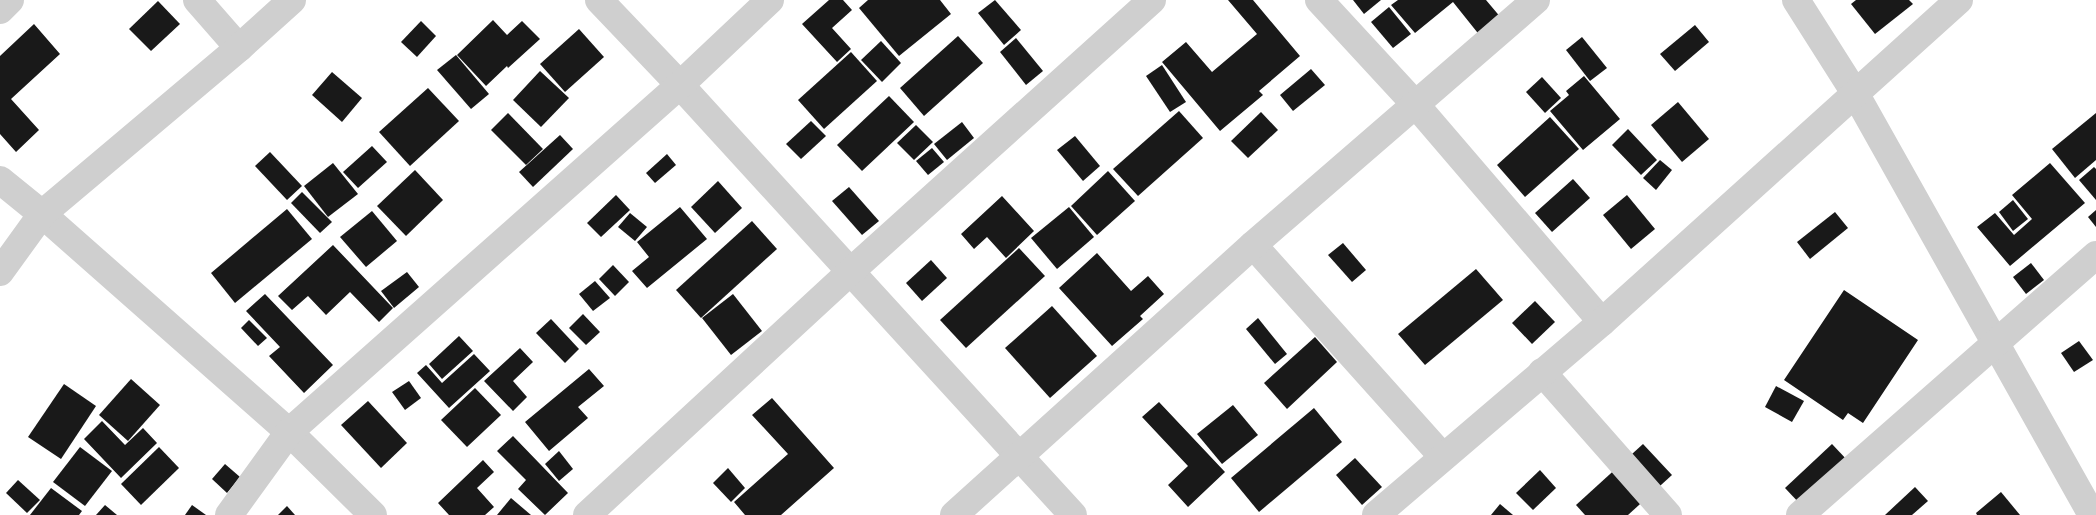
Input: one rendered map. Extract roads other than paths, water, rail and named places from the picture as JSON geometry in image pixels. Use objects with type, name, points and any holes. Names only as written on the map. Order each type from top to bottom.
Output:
[{"type":"street","points":[[0,10],[10,0]]},
{"type":"street","points":[[197,0],[239,48]]},
{"type":"street","points":[[0,272],[42,214],[239,48],[292,0]]},
{"type":"street","points":[[599,0],[680,85],[1073,515]]},
{"type":"street","points":[[229,515],[289,432],[680,85],[770,0]]},
{"type":"street","points":[[587,515],[850,272],[1152,0]]},
{"type":"street","points":[[1319,0],[1415,104],[1602,322]]},
{"type":"street","points":[[954,515],[1253,245],[1536,0]]},
{"type":"street","points":[[1796,0],[1855,93],[2092,515]]},
{"type":"street","points":[[1376,515],[1602,322],[1959,0]]},
{"type":"street","points":[[0,180],[42,214],[289,432],[373,515]]},
{"type":"street","points":[[1253,245],[1443,456]]},
{"type":"street","points":[[1800,515],[2096,255]]},
{"type":"street","points":[[1542,372],[1668,515]]}]
